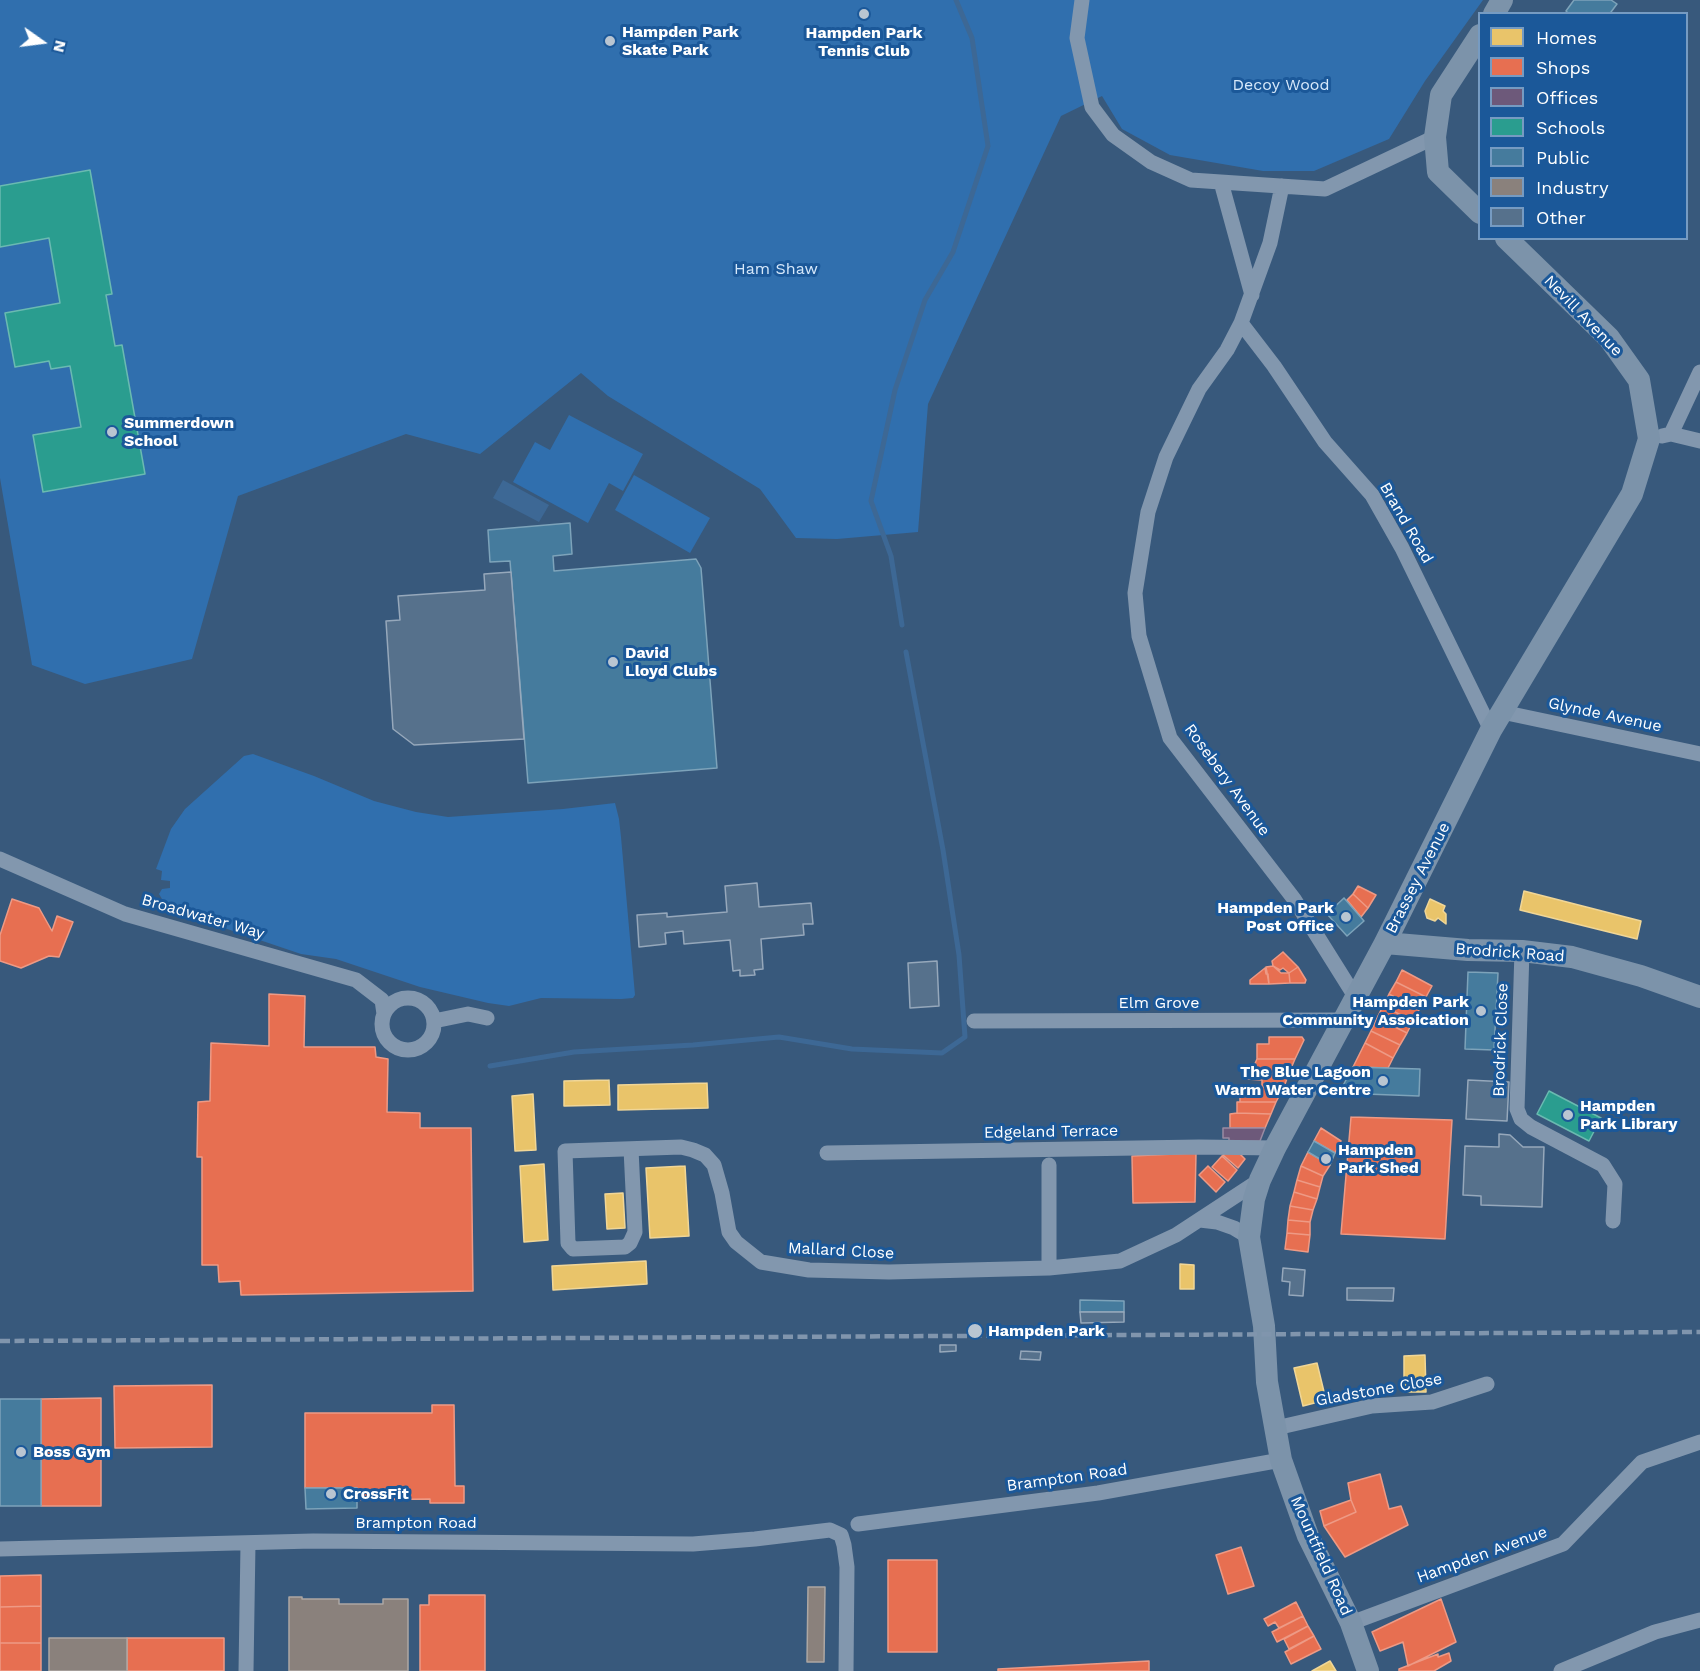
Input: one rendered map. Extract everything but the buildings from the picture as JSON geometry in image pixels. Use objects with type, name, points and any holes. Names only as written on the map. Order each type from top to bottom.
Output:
[{"type":"street","points":[[1082,0],[1077,38],[1092,107],[1113,135],[1151,162],[1191,180],[1325,189],[1435,137]]},
{"type":"street","points":[[1478,37],[1441,95],[1435,137],[1438,172],[1478,212]]},
{"type":"street","points":[[1221,182],[1252,295]]},
{"type":"street","name":"Rosebery Avenue","points":[[1282,186],[1270,243],[1242,323],[1227,350],[1199,389],[1166,457],[1148,512],[1135,593],[1139,636],[1170,738],[1294,899],[1356,998]]},
{"type":"street","name":"Nevill Avenue","points":[[1508,240],[1609,338],[1639,380],[1649,439]]},
{"type":"street","name":"Brand Road","points":[[1242,323],[1325,442],[1372,495],[1496,721]]},
{"type":"street","points":[[1671,434],[1700,372]]},
{"type":"street","points":[[1649,439],[1671,434],[1700,441]]},
{"type":"street","name":"Brassey Avenue","points":[[1264,1334],[1249,1237],[1254,1199],[1260,1180],[1385,943],[1496,721],[1632,494],[1649,439]]},
{"type":"street","name":"Glynde Avenue","points":[[1496,721],[1700,754]]},
{"type":"street","name":"Broadwater Way","points":[[0,859],[125,914],[356,980],[382,1000],[385,1037],[390,1044],[405,1050],[413,1050],[427,1043],[434,1021]]},
{"type":"street","name":"Brodrick Road","points":[[1385,943],[1468,950],[1522,951],[1572,957],[1641,975],[1700,997]]},
{"type":"street","name":"Brodrick Close","points":[[1522,951],[1517,1109],[1521,1119],[1531,1127],[1603,1165],[1615,1185],[1612,1221]]},
{"type":"street","points":[[384,1014],[395,1002],[411,999],[426,1006],[434,1021],[468,1014],[487,1018]]},
{"type":"street","name":"Elm Grove","points":[[974,1022],[1344,1020]]},
{"type":"street","name":"Mallard Close","points":[[631,1149],[635,1232],[630,1244],[625,1247],[573,1249],[568,1243],[565,1151],[681,1147],[705,1155],[714,1165],[718,1176],[729,1232],[736,1242],[761,1262],[809,1270],[890,1272],[1049,1268],[1120,1261],[1176,1235],[1260,1180]]},
{"type":"street","name":"Edgeland Terrace","points":[[827,1153],[1199,1147],[1275,1148]]},
{"type":"street","points":[[1049,1165],[1049,1268]]},
{"type":"street","points":[[1200,1220],[1217,1222],[1249,1237]]},
{"type":"street","name":"Mountfield Road","points":[[1264,1334],[1267,1382],[1281,1460],[1308,1536],[1351,1623],[1368,1671]]},
{"type":"street","name":"Gladstone Close","points":[[1276,1428],[1362,1408],[1432,1402],[1487,1384]]},
{"type":"street","name":"Hampden Avenue","points":[[1351,1623],[1563,1544],[1642,1462],[1700,1442]]},
{"type":"street","name":"Brampton Road","points":[[858,1524],[1098,1494],[1281,1460]]},
{"type":"street","name":"Brampton Road","points":[[0,1549],[313,1541],[693,1544],[830,1530],[841,1535],[847,1567],[846,1671]]},
{"type":"street","points":[[246,1671],[248,1544]]},
{"type":"street","points":[[1561,1671],[1655,1632],[1700,1620]]},
{"type":"green space","points":[[0,0],[1483,0],[1425,81],[1389,139],[1314,171],[1263,171],[1170,155],[1122,129],[1102,96],[1061,116],[928,404],[918,532],[837,539],[796,538],[760,489],[608,396],[581,373],[480,454],[406,434],[238,496],[192,659],[85,684],[32,665],[0,478]]},
{"type":"green space","points":[[569,415],[643,454],[623,491],[609,483],[588,523],[513,482],[535,442],[550,450]]},
{"type":"green space","points":[[634,475],[710,518],[690,553],[615,510]]},
{"type":"green space","points":[[253,754],[374,801],[416,812],[448,817],[615,803],[621,837],[635,995],[633,998],[621,999],[541,998],[509,1006],[488,1003],[420,987],[336,959],[301,954],[168,909],[159,894],[162,889],[170,888],[170,881],[161,880],[162,871],[156,869],[171,829],[185,809],[244,756]]},
{"type":"shaded area","points":[[503,480],[549,505],[539,522],[493,498]]},
{"type":"waterway","points":[[902,625],[891,556],[871,501],[895,390],[925,300],[953,252],[988,146],[972,38],[956,0]]},
{"type":"waterway","points":[[490,1066],[574,1052],[779,1037],[852,1049],[942,1053],[965,1037],[959,955],[943,850],[906,652]]},
{"type":"railway","points":[[0,1341],[1700,1332]]},
{"type":"place","name":"Hampden Park Tennis Club","points":[[864,14]]},
{"type":"place","name":"Hampden Park Skate Park","points":[[610,41]]},
{"type":"place","name":"Summerdown School","points":[[112,432]]},
{"type":"place","name":"David Lloyd Clubs","points":[[613,662]]},
{"type":"place","name":"Hampden Park Post Office","points":[[1346,917]]},
{"type":"place","name":"Hampden Park Community Assoication","points":[[1481,1011]]},
{"type":"place","name":"The Blue Lagoon Warm Water Centre","points":[[1383,1081]]},
{"type":"place","name":"Hampden Park Library","points":[[1568,1115]]},
{"type":"place","name":"Hampden Park Shed","points":[[1326,1159]]},
{"type":"place","name":"Hampden Park","points":[[975,1331]]},
{"type":"place","name":"Boss Gym","points":[[21,1452]]},
{"type":"place","name":"CrossFit","points":[[331,1494]]},
{"type":"park label","name":"Decoy Wood","points":[[1281,85]]},
{"type":"park label","name":"Ham Shaw","points":[[776,269]]}]
